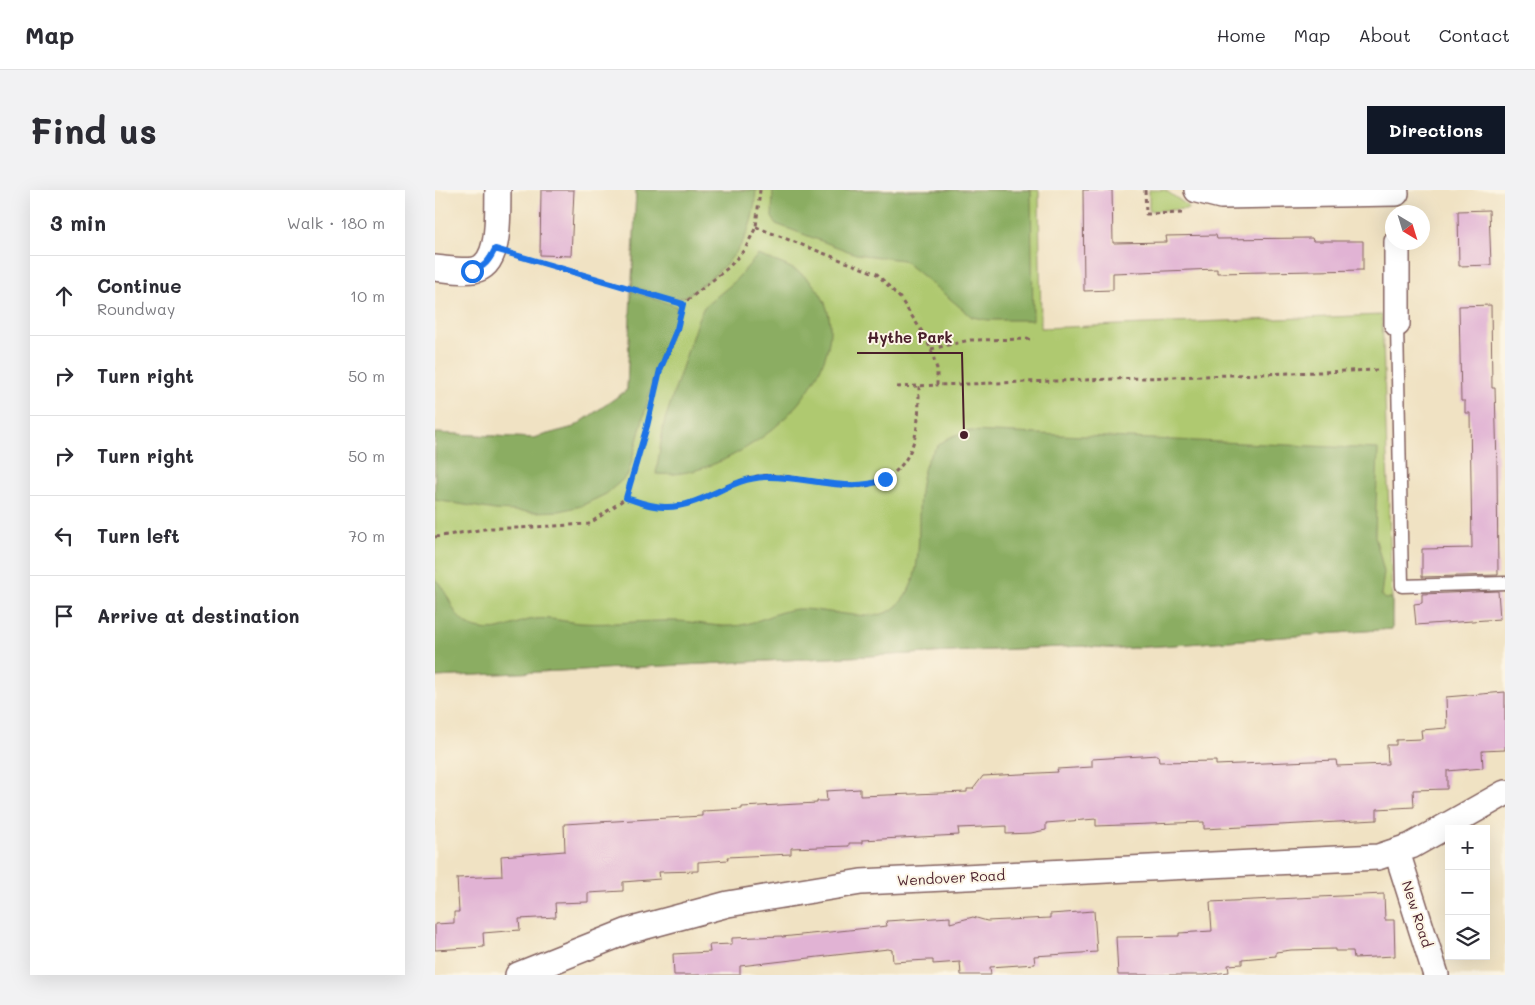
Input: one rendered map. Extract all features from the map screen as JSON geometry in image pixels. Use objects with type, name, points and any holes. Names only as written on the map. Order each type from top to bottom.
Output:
[{"type":"street","points":[[435,268],[472,271],[481,268],[489,262],[495,249],[498,190]]},
{"type":"street","points":[[1197,190],[1221,196],[1396,199]]},
{"type":"street","points":[[1397,250],[1397,324]]},
{"type":"street","name":"Wendover Road","points":[[518,975],[628,931],[728,904],[861,882],[1378,857],[1397,852],[1505,793]]},
{"type":"street","name":"New Road","points":[[1397,852],[1436,975]]},
{"type":"lane","points":[[1397,324],[1396,369],[1402,586],[1505,583]]},
{"type":"path","points":[[435,536],[491,528],[589,524],[626,498],[647,426],[660,370],[677,329],[683,304],[729,267],[745,249],[756,227],[760,190]]},
{"type":"path","points":[[756,227],[877,274],[901,298],[931,349],[937,369],[937,385]]},
{"type":"path","points":[[495,249],[683,304]]},
{"type":"path","points":[[931,349],[970,340],[1034,339]]},
{"type":"path","points":[[897,387],[1396,369]]},
{"type":"path","points":[[626,498],[652,506],[681,506],[749,478],[763,476],[794,477],[849,486],[875,483],[893,474],[904,463],[909,453],[917,426],[919,386]]},
{"type":"green space","points":[[636,190],[1039,190],[1041,328],[1382,315],[1392,629],[1119,649],[1083,646],[435,677],[435,433],[533,438],[574,427],[627,390]]},
{"type":"green space","points":[[636,190],[756,190],[747,233],[733,256],[713,276],[686,296],[671,298],[632,287]]},
{"type":"green space","points":[[773,190],[1031,190],[1033,320],[987,320],[972,317],[903,260],[856,254],[776,224],[772,217]]},
{"type":"green space","points":[[1149,190],[1165,190],[1188,206],[1188,209],[1149,211]]},
{"type":"green space","points":[[758,255],[785,265],[804,275],[824,301],[830,324],[828,347],[819,371],[806,393],[790,413],[771,431],[752,444],[730,457],[694,471],[656,474],[664,423],[698,319],[704,307],[733,283]]},
{"type":"green space","points":[[631,291],[676,306],[677,310],[673,330],[656,370],[628,475],[606,494],[581,506],[560,511],[495,510],[435,500],[435,433],[533,438],[574,427],[627,390]]},
{"type":"green space","points":[[970,431],[1378,449],[1375,536],[1384,572],[1381,595],[1386,599],[1392,598],[1392,629],[1119,649],[1083,646],[435,677],[435,579],[446,594],[453,609],[463,621],[471,626],[488,630],[528,620],[541,619],[580,623],[675,621],[731,626],[748,624],[780,612],[797,609],[873,615],[893,609],[909,590],[916,565],[921,483],[928,460],[943,441]]},
{"type":"building","points":[[541,190],[574,190],[571,256],[540,255]]},
{"type":"building","points":[[1083,190],[1112,190],[1113,243],[1167,242],[1166,236],[1216,235],[1217,239],[1312,238],[1313,241],[1363,241],[1363,270],[1217,273],[1217,269],[1113,273],[1113,290],[1084,291]]},
{"type":"building","points":[[1489,210],[1491,265],[1459,266],[1458,211]]},
{"type":"building","points":[[1491,305],[1492,388],[1495,388],[1498,575],[1422,577],[1422,549],[1472,548],[1470,413],[1465,413],[1465,401],[1461,401],[1459,306]]},
{"type":"building","points":[[1498,591],[1500,619],[1416,625],[1414,604],[1422,603],[1422,594]]},
{"type":"building","points":[[1505,692],[1505,750],[1482,751],[1483,768],[1447,771],[1447,789],[1413,790],[1414,807],[1377,809],[1377,820],[1204,829],[1204,822],[1096,826],[1096,819],[1046,823],[1046,830],[1031,833],[1006,834],[1006,826],[958,828],[959,835],[862,840],[862,843],[849,843],[849,846],[791,848],[791,854],[727,857],[728,860],[698,862],[698,871],[659,872],[660,879],[623,882],[623,891],[588,893],[588,902],[555,903],[556,917],[519,919],[520,930],[483,933],[484,947],[435,950],[435,924],[454,923],[454,912],[459,912],[457,878],[502,876],[501,856],[565,851],[564,824],[702,816],[702,811],[817,803],[817,801],[827,801],[826,791],[860,789],[860,796],[967,792],[967,789],[973,789],[983,776],[1058,772],[1057,769],[1092,767],[1092,759],[1158,755],[1159,762],[1216,761],[1216,765],[1336,760],[1337,766],[1388,764],[1387,745],[1396,745],[1396,740],[1422,739],[1421,730],[1447,728],[1446,697]]},
{"type":"building","points":[[1384,894],[1385,920],[1394,920],[1395,956],[1354,958],[1353,951],[1335,951],[1335,949],[1291,950],[1276,952],[1276,956],[1242,959],[1242,964],[1228,965],[1229,972],[1204,975],[1118,975],[1116,937],[1179,936],[1179,933],[1212,931],[1210,902]]},
{"type":"building","points":[[1094,911],[1097,952],[1034,956],[1035,964],[990,967],[991,975],[961,975],[960,962],[933,964],[933,960],[928,960],[893,962],[892,950],[888,949],[740,966],[740,975],[674,975],[673,954],[710,952],[709,945],[732,944],[732,938],[782,937],[887,926],[886,921],[950,917],[950,923],[973,917],[987,921],[1050,918],[1050,914]]},
{"type":"place","name":"Hythe Park","points":[[964,435]]},
{"type":"route","points":[[472,271],[481,268],[489,262],[495,249],[683,304],[677,329],[660,370],[647,426],[626,498],[652,506],[667,508],[681,506],[749,478],[763,476],[794,477],[849,486],[863,486],[885,479]]}]
